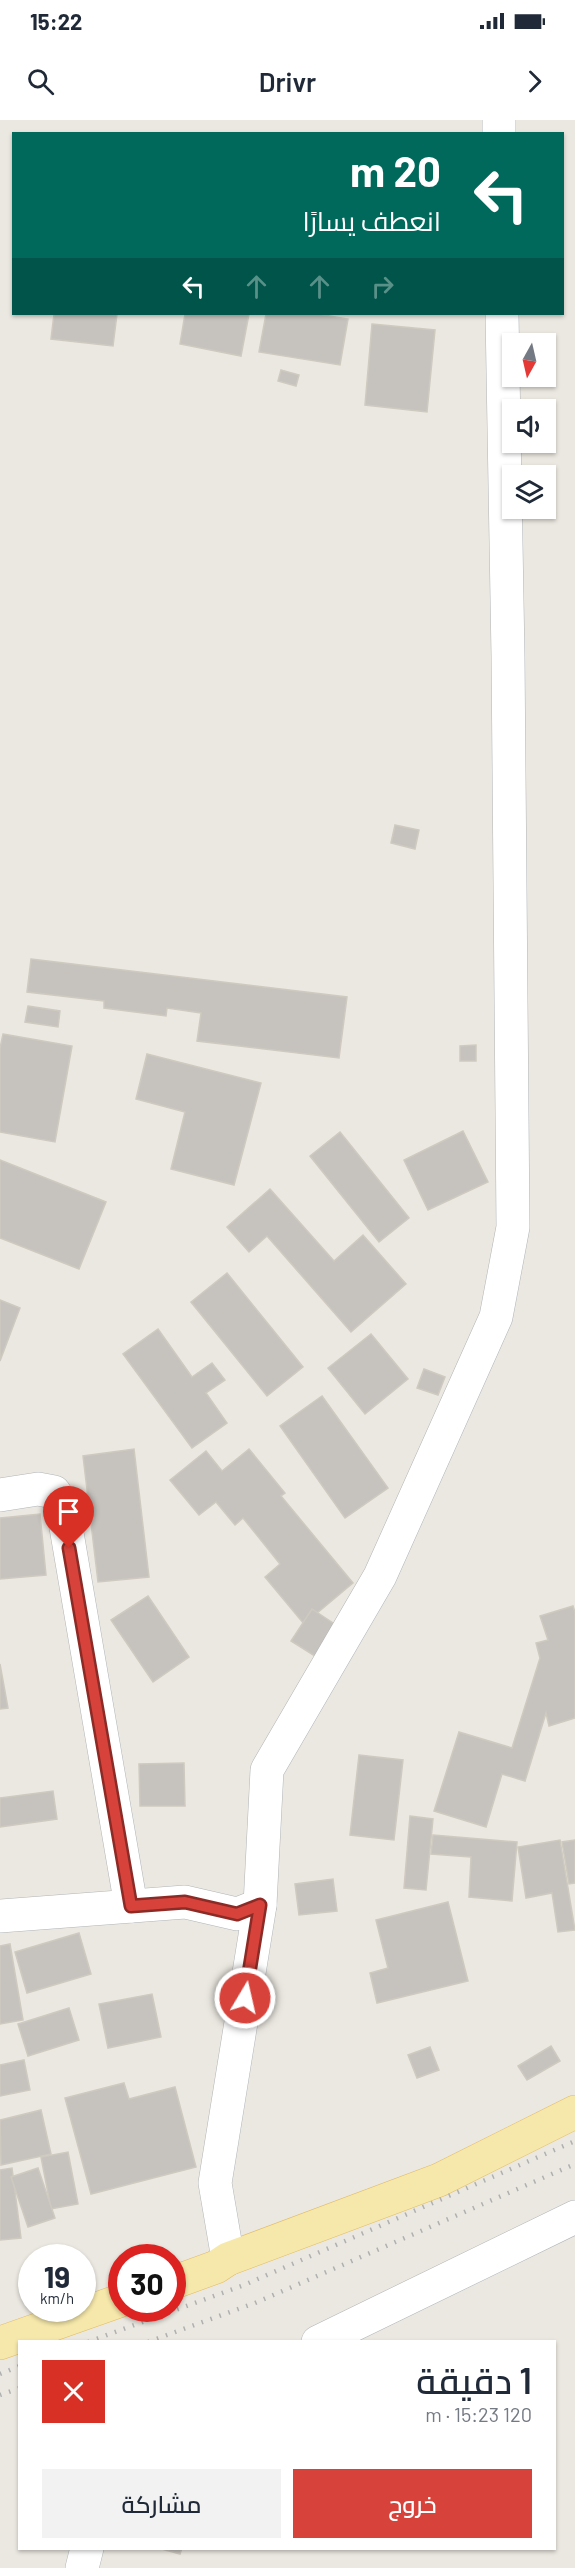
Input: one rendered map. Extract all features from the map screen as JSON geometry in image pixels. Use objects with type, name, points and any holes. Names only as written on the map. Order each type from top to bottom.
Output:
[{"type":"main road","points":[[186,2278],[216,2267],[228,2259],[439,2180],[575,2112]]},
{"type":"main road","points":[[0,2343],[108,2305]]},
{"type":"street","points":[[228,2259],[215,2183],[260,1905],[267,1770],[380,1576],[496,1317],[513,1227],[508,656],[502,315]]},
{"type":"street","points":[[0,1495],[38,1489],[54,1492],[62,1504],[131,1906]]},
{"type":"street","points":[[0,1916],[185,1902],[237,1914],[260,1905]]},
{"type":"street","points":[[322,2340],[575,2217]]},
{"type":"street","points":[[82,2568],[86,2550]]},
{"type":"building","points":[[54,315],[117,315],[113,346],[51,339]]},
{"type":"building","points":[[185,315],[249,315],[241,356],[180,344]]},
{"type":"building","points":[[266,315],[324,315],[348,319],[340,365],[259,352]]},
{"type":"building","points":[[372,324],[435,330],[427,412],[365,405]]},
{"type":"building","points":[[281,370],[299,375],[296,386],[278,381]]},
{"type":"building","points":[[395,825],[419,830],[415,849],[391,843]]},
{"type":"building","points":[[31,959],[347,997],[339,1058],[197,1041],[201,1013],[167,1008],[166,1016],[104,1008],[104,1001],[27,992]]},
{"type":"building","points":[[28,1006],[60,1011],[58,1027],[25,1022]]},
{"type":"building","points":[[3,1034],[72,1046],[55,1142],[0,1132],[0,1048]]},
{"type":"building","points":[[476,1045],[476,1061],[460,1061],[460,1046]]},
{"type":"building","points":[[147,1054],[261,1083],[234,1185],[171,1169],[185,1112],[136,1099]]},
{"type":"building","points":[[463,1131],[488,1182],[428,1210],[404,1160]]},
{"type":"building","points":[[340,1132],[409,1218],[379,1242],[310,1156]]},
{"type":"building","points":[[0,1160],[106,1202],[79,1269],[0,1238]]},
{"type":"building","points":[[270,1189],[334,1261],[363,1235],[406,1284],[351,1332],[267,1236],[249,1252],[227,1227]]},
{"type":"building","points":[[227,1273],[303,1367],[267,1396],[191,1302]]},
{"type":"building","points":[[0,1300],[20,1308],[0,1361]]},
{"type":"building","points":[[158,1329],[192,1377],[212,1363],[225,1380],[206,1393],[227,1423],[192,1448],[123,1354]]},
{"type":"building","points":[[371,1334],[408,1379],[365,1414],[328,1368]]},
{"type":"building","points":[[424,1369],[445,1377],[438,1395],[417,1388]]},
{"type":"building","points":[[322,1396],[388,1488],[345,1518],[280,1426]]},
{"type":"building","points":[[134,1449],[149,1577],[98,1582],[83,1456]]},
{"type":"building","points":[[249,1449],[285,1493],[281,1496],[353,1583],[304,1624],[265,1577],[280,1564],[243,1518],[235,1525],[216,1502],[199,1515],[170,1480],[206,1451],[222,1471]]},
{"type":"building","points":[[40,1514],[46,1575],[0,1579],[0,1518]]},
{"type":"building","points":[[148,1596],[189,1657],[153,1682],[111,1620]]},
{"type":"building","points":[[573,1606],[575,1612],[575,1718],[549,1726],[546,1713],[525,1781],[502,1774],[486,1827],[434,1811],[459,1732],[512,1748],[540,1658],[536,1643],[548,1640],[540,1616]]},
{"type":"building","points":[[312,1609],[339,1627],[318,1658],[291,1641]]},
{"type":"building","points":[[0,1664],[8,1708],[0,1709]]},
{"type":"building","points":[[359,1755],[403,1760],[394,1840],[350,1835]]},
{"type":"building","points":[[184,1763],[185,1806],[140,1806],[139,1764]]},
{"type":"building","points":[[53,1791],[57,1819],[0,1827],[0,1798]]},
{"type":"building","points":[[410,1816],[433,1819],[426,1890],[404,1888]]},
{"type":"building","points":[[433,1835],[517,1842],[512,1901],[469,1897],[471,1857],[431,1854]]},
{"type":"building","points":[[560,1840],[575,1930],[558,1932],[552,1893],[526,1898],[518,1847]]},
{"type":"building","points":[[575,1840],[575,1883],[569,1884],[562,1842]]},
{"type":"building","points":[[333,1879],[337,1911],[299,1915],[295,1884]]},
{"type":"building","points":[[448,1902],[468,1981],[377,2003],[370,1973],[388,1968],[376,1920]]},
{"type":"building","points":[[79,1933],[91,1974],[27,1993],[15,1952]]},
{"type":"building","points":[[10,1944],[23,2020],[0,2024],[0,1946]]},
{"type":"building","points":[[152,1994],[161,2037],[108,2048],[99,2004]]},
{"type":"building","points":[[69,2008],[79,2040],[28,2056],[18,2024]]},
{"type":"building","points":[[551,2046],[560,2061],[527,2080],[518,2066]]},
{"type":"building","points":[[430,2047],[439,2070],[417,2078],[408,2055]]},
{"type":"building","points":[[24,2060],[30,2090],[0,2096],[0,2065]]},
{"type":"building","points":[[124,2083],[129,2099],[175,2087],[196,2167],[91,2194],[65,2098]]},
{"type":"building","points":[[41,2110],[51,2154],[1,2165],[0,2120]]},
{"type":"building","points":[[68,2152],[78,2204],[51,2209],[41,2157]]},
{"type":"building","points":[[12,2168],[21,2238],[0,2240],[0,2170]]},
{"type":"building","points":[[38,2168],[55,2218],[28,2227],[11,2177]]},
{"type":"building","points":[[165,2550],[181,2550],[180,2554]]},
{"type":"railway","points":[[93,2340],[244,2285],[575,2141]]},
{"type":"railway","points":[[153,2340],[255,2303],[575,2164]]},
{"type":"railway","points":[[0,2374],[18,2367]]},
{"type":"railway","points":[[0,2395],[18,2389]]},
{"type":"route","points":[[69,1548],[131,1906],[185,1902],[237,1914],[260,1905],[245,1998]]}]
